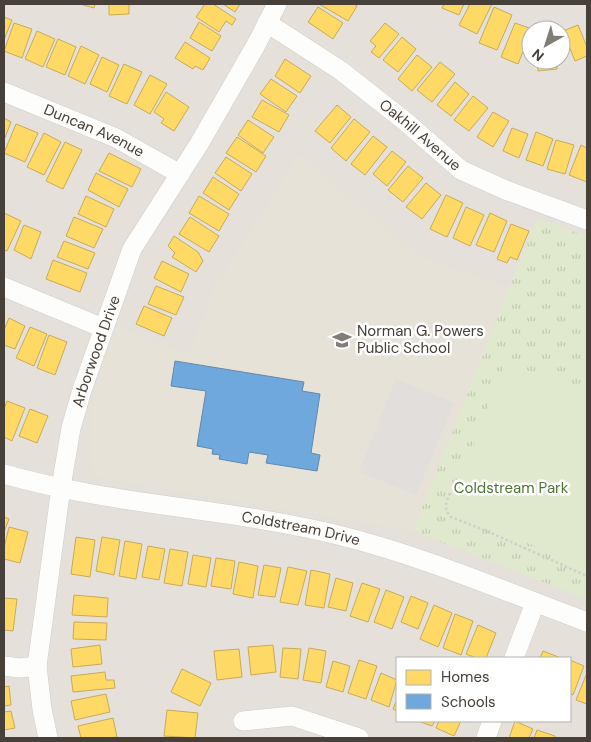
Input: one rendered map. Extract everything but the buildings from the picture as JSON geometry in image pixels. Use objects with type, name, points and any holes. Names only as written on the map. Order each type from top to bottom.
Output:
[{"type":"street","name":"Arborwood Drive","points":[[48,738],[37,666],[61,487],[71,428],[82,390],[132,249],[180,174],[277,4]]},
{"type":"street","name":"Oakhill Avenue","points":[[267,23],[340,70],[406,122],[461,170],[508,191],[587,220]]},
{"type":"street","name":"Duncan Avenue","points":[[4,92],[116,138],[180,174]]},
{"type":"street","points":[[4,287],[103,328]]},
{"type":"street","name":"Coldstream Drive","points":[[4,474],[31,482],[334,534],[399,552],[587,622]]},
{"type":"street","points":[[514,657],[535,603]]},
{"type":"street","points":[[4,666],[20,668],[37,666]]},
{"type":"street","points":[[243,721],[292,716],[356,738]]},
{"type":"street","points":[[486,738],[492,722]]},
{"type":"path","points":[[450,493],[445,507],[451,517],[587,576]]},
{"type":"shaded area","points":[[4,4],[587,4],[587,738],[4,738]]},
{"type":"shaded area","name":"Norman G. Powers Public School","points":[[300,154],[418,256],[510,288],[413,531],[92,476],[90,413],[115,325],[189,355],[214,289]]},
{"type":"shaded area","points":[[396,379],[454,403],[416,495],[359,472]]},
{"type":"green space","name":"Coldstream Park","points":[[537,218],[587,237],[587,599],[413,531]]},
{"type":"green space","points":[[506,362],[578,390],[587,396],[587,565],[452,515],[449,509]]},
{"type":"place","name":"Norman G. Powers Public School","points":[[342,340]]}]
